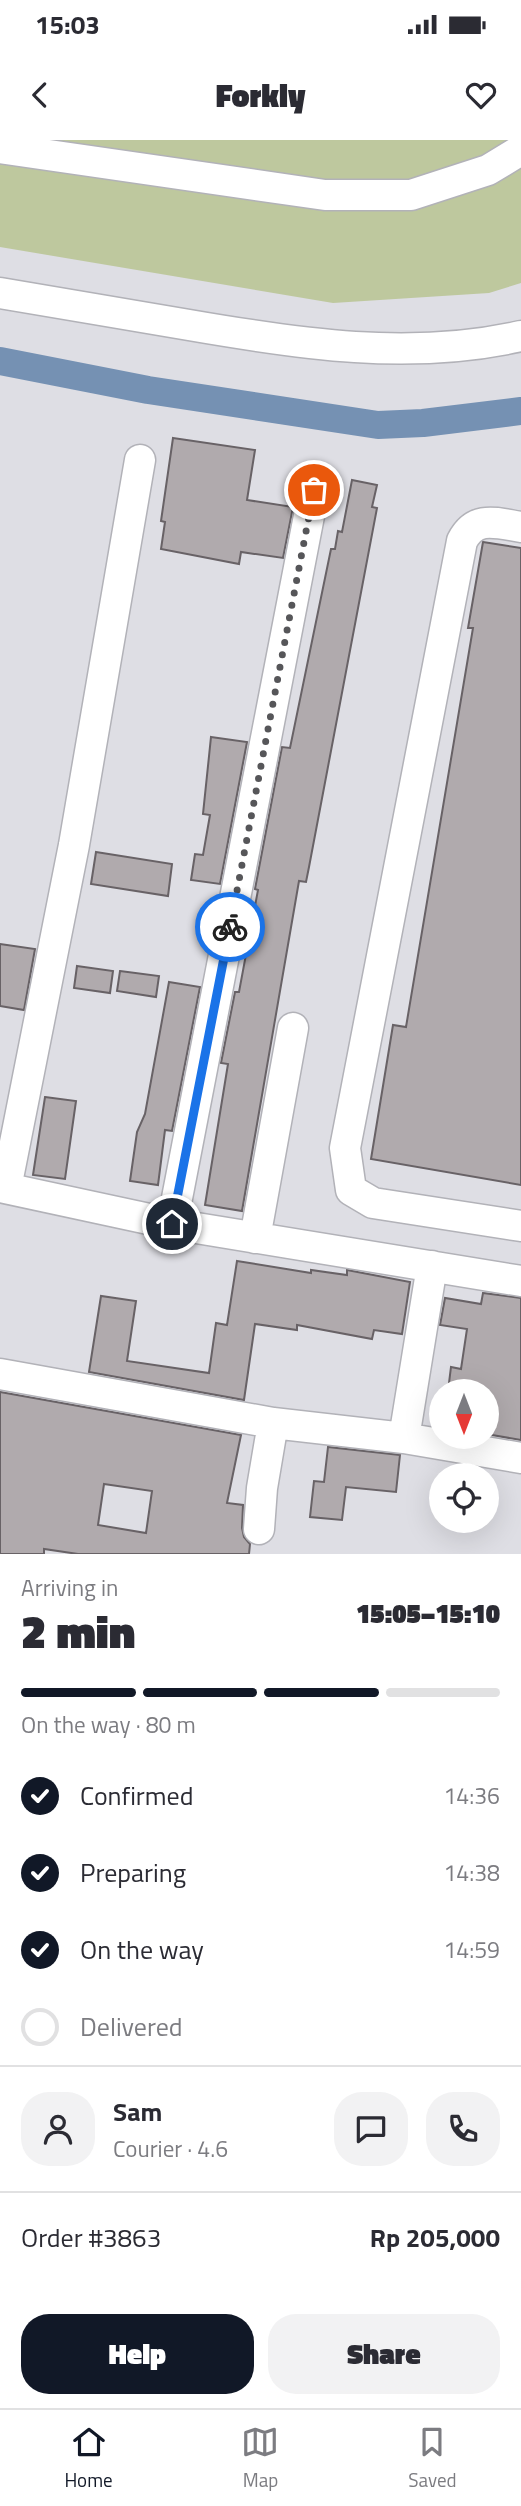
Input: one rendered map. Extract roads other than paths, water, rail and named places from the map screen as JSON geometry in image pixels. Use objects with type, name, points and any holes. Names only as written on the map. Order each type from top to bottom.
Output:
[{"type":"street","points":[[0,148],[325,195],[411,195],[488,170],[521,150]]},
{"type":"street","points":[[0,293],[278,340],[388,350],[479,346],[521,336]]},
{"type":"street","points":[[139,460],[74,845],[3,1188],[172,1224],[521,1281]]},
{"type":"street","points":[[172,1224],[314,490]]},
{"type":"street","points":[[521,527],[483,521],[468,528],[462,541],[345,1148],[351,1190],[373,1203],[521,1226]]},
{"type":"street","points":[[255,1238],[293,1028]]},
{"type":"street","points":[[404,1438],[432,1266]]},
{"type":"street","points":[[0,1374],[273,1423],[404,1438],[521,1458]]},
{"type":"street","points":[[259,1529],[262,1488],[273,1423]]},
{"type":"waterway","points":[[0,361],[148,390],[378,425],[423,423],[521,411]]}]
